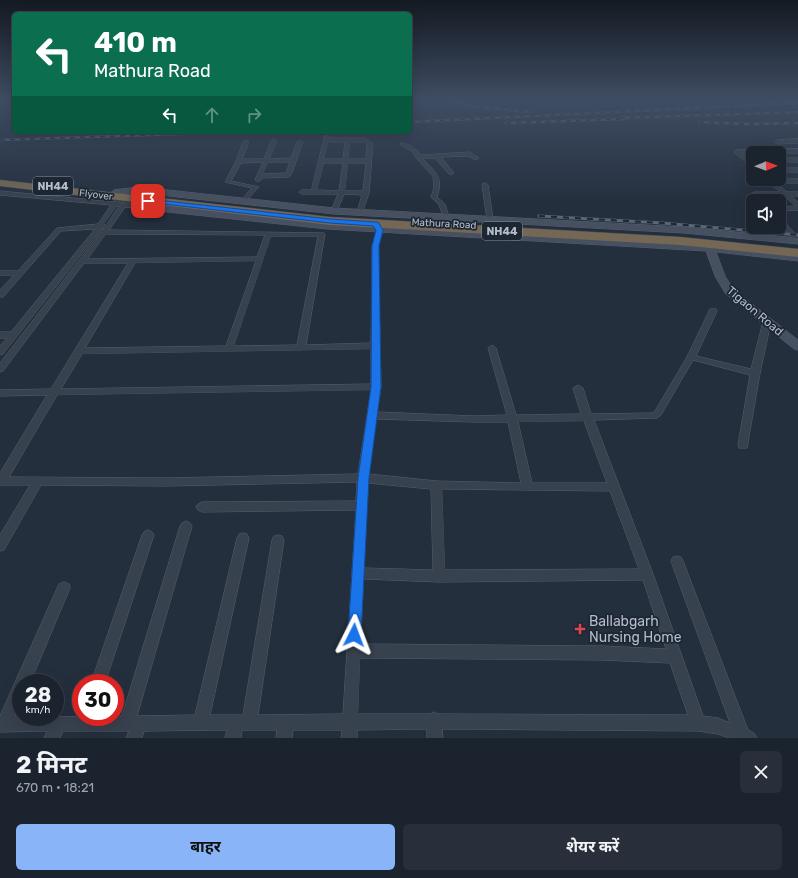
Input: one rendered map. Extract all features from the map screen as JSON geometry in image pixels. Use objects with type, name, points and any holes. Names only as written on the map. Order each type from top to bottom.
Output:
[{"type":"highway","name":"Flyover","points":[[0,182],[120,199]]},
{"type":"highway","name":"Mathura Road","points":[[120,199],[311,221],[379,222],[625,236],[798,253]]},
{"type":"highway","name":"Mathura Road","points":[[120,199],[379,222]]},
{"type":"highway","name":"Mathura Road","points":[[625,236],[676,236],[798,248]]},
{"type":"main road","points":[[120,199],[140,190],[334,211],[360,212],[379,222],[714,249],[798,258]]},
{"type":"main road","points":[[311,221],[325,230],[379,222],[446,217],[684,230],[798,241]]},
{"type":"main road","name":"Tigaon Road","points":[[714,249],[717,271],[723,284],[737,299],[798,346]]},
{"type":"main road","name":"Tigaon Road","points":[[714,249],[730,283],[734,288],[749,302],[798,337]]},
{"type":"street","points":[[314,192],[326,138],[369,142],[366,193],[360,212]]},
{"type":"street","points":[[334,211],[342,193],[348,140]]},
{"type":"street","points":[[243,201],[256,187],[274,141]]},
{"type":"street","points":[[778,142],[798,141]]},
{"type":"street","points":[[246,142],[239,161],[228,182],[256,187]]},
{"type":"street","points":[[260,176],[288,175],[300,142]]},
{"type":"street","points":[[403,144],[415,151],[420,157],[419,158],[451,173]]},
{"type":"street","points":[[745,160],[737,152],[798,151]]},
{"type":"street","points":[[420,157],[469,154],[476,158]]},
{"type":"street","points":[[436,155],[437,188],[434,197],[442,204],[446,217]]},
{"type":"street","points":[[239,161],[293,160]]},
{"type":"street","points":[[786,160],[798,160]]},
{"type":"street","points":[[322,161],[368,161]]},
{"type":"street","points":[[786,170],[798,170]]},
{"type":"street","points":[[786,181],[798,181]]},
{"type":"street","points":[[485,185],[490,219]]},
{"type":"street","points":[[776,186],[785,194]]},
{"type":"street","points":[[302,192],[366,193]]},
{"type":"street","points":[[0,193],[120,199],[105,228],[83,261],[0,369]]},
{"type":"street","points":[[786,194],[798,194]]},
{"type":"street","points":[[786,195],[798,205]]},
{"type":"street","points":[[786,209],[798,208]]},
{"type":"street","points":[[349,730],[363,478],[376,387],[375,246],[379,222]]},
{"type":"street","points":[[786,227],[798,241]]},
{"type":"street","points":[[0,352],[105,228]]},
{"type":"street","points":[[0,295],[18,273],[59,229],[105,228],[269,233],[325,230],[301,348]]},
{"type":"street","points":[[229,349],[269,233]]},
{"type":"street","points":[[83,261],[260,259]]},
{"type":"street","points":[[1,481],[133,260]]},
{"type":"street","points":[[0,273],[18,273]]},
{"type":"street","points":[[372,415],[472,419],[512,417],[654,416],[658,413],[691,357],[714,311]]},
{"type":"street","points":[[743,445],[755,373],[766,322]]},
{"type":"street","points":[[0,335],[14,335]]},
{"type":"street","points":[[78,351],[376,346]]},
{"type":"street","points":[[492,348],[512,417],[527,487]]},
{"type":"street","points":[[691,357],[755,373]]},
{"type":"street","points":[[0,393],[376,387]]},
{"type":"street","points":[[578,388],[613,487],[647,574],[698,723]]},
{"type":"street","points":[[1,481],[166,482],[363,478],[436,485],[613,487]]},
{"type":"street","points":[[0,546],[38,481]]},
{"type":"street","points":[[436,485],[439,576]]},
{"type":"street","points":[[202,507],[362,505]]},
{"type":"street","points":[[134,738],[133,723],[186,526]]},
{"type":"street","points":[[101,674],[148,535]]},
{"type":"street","points":[[201,723],[243,538]]},
{"type":"street","points":[[233,738],[242,722],[278,540]]},
{"type":"street","points":[[677,561],[746,736]]},
{"type":"street","points":[[358,572],[439,576],[647,574]]},
{"type":"street","points":[[26,674],[64,588]]},
{"type":"street","points":[[354,651],[602,653],[674,656]]},
{"type":"street","points":[[2,724],[12,704]]},
{"type":"street","points":[[124,722],[286,722],[349,730],[434,720],[698,723],[718,726],[746,736]]},
{"type":"street","points":[[434,720],[435,738]]},
{"type":"street","points":[[284,738],[286,722]]},
{"type":"street","points":[[52,738],[57,726]]},
{"type":"railway","points":[[0,140],[165,134]]},
{"type":"railway","points":[[539,216],[662,223],[798,235]]},
{"type":"place","name":"Ballabgarh Nursing Home","points":[[580,629]]},
{"type":"route","points":[[148,201],[240,212],[375,224],[380,230],[375,246],[376,387],[363,478],[354,635]]}]
